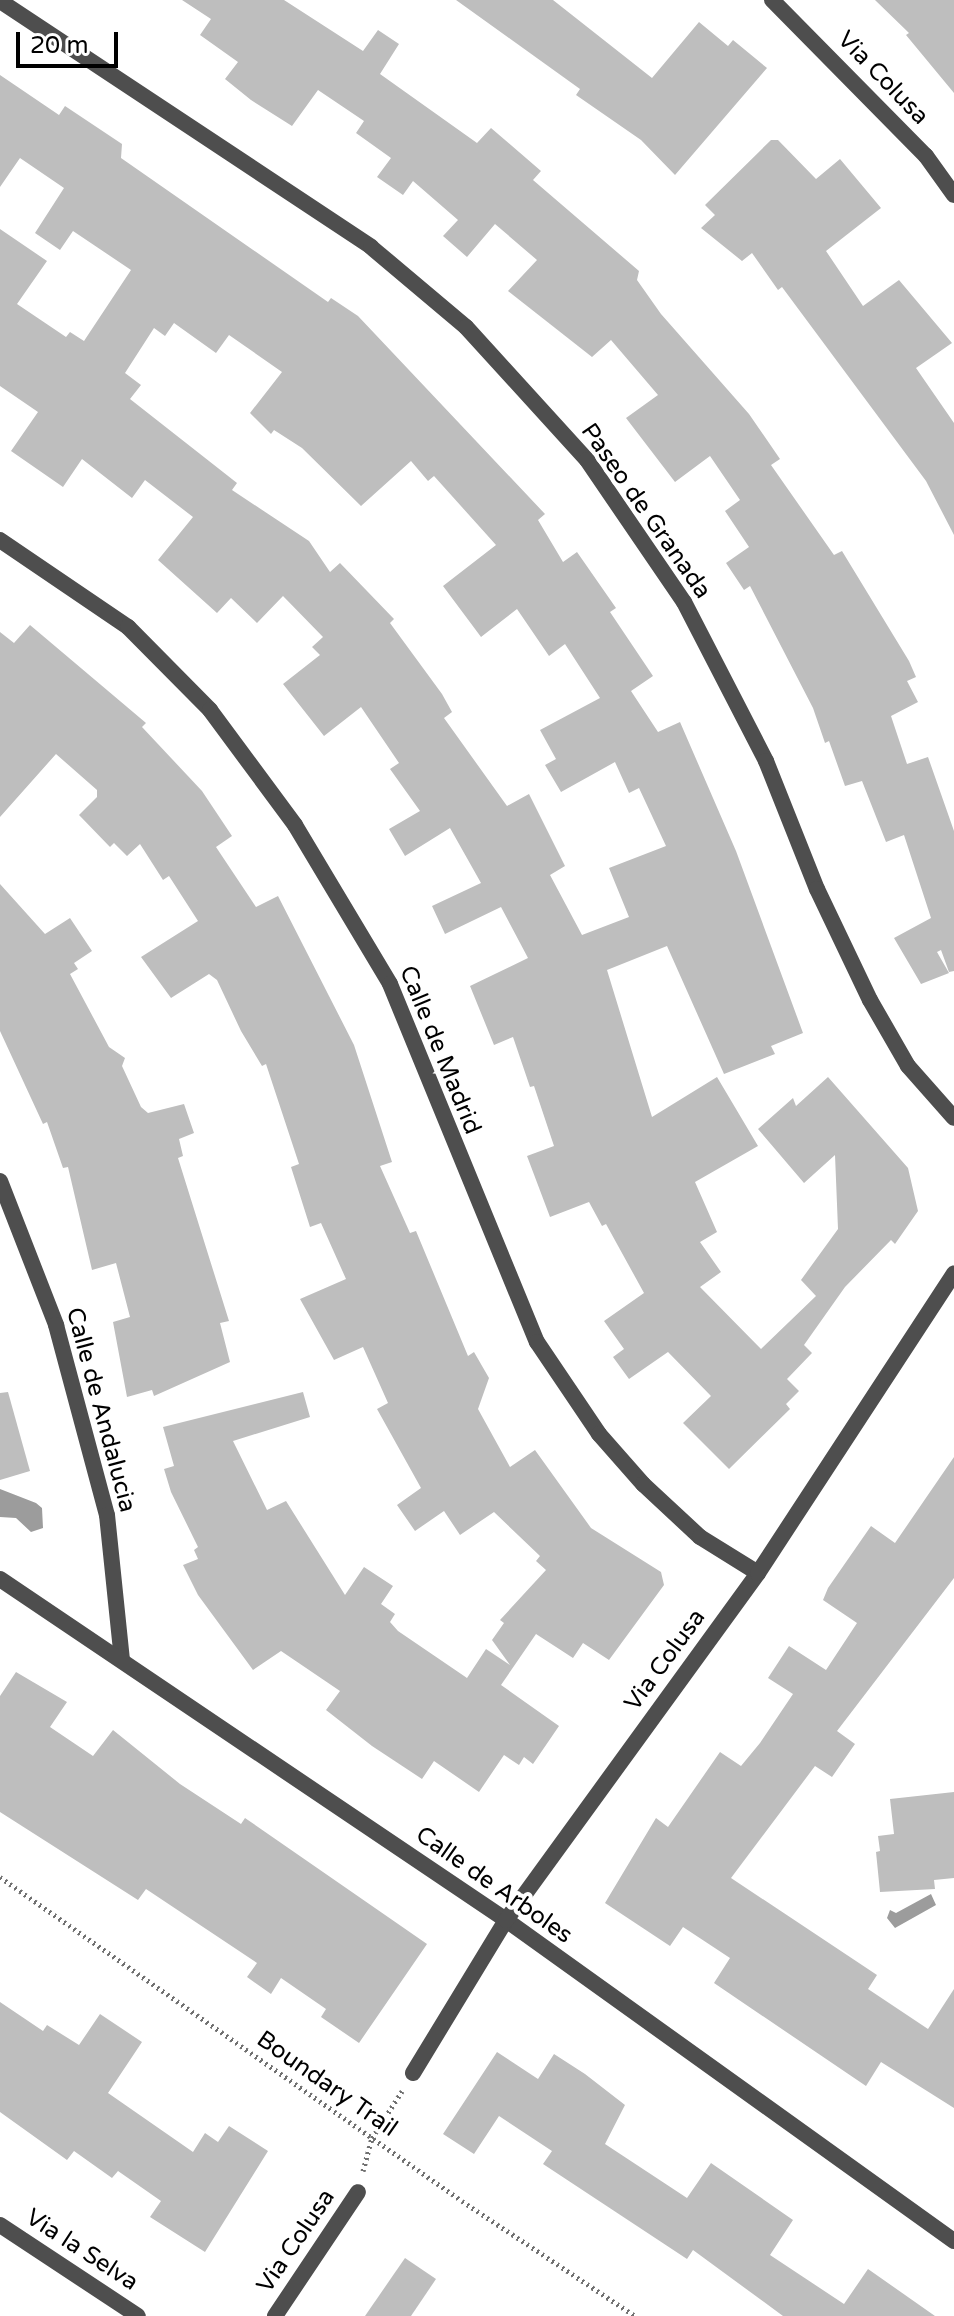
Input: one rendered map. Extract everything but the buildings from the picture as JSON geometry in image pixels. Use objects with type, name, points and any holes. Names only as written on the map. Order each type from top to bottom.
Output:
[{"type":"street","name":"Via Colusa","points":[[772,0],[926,156],[954,195]]},
{"type":"street","name":"Paseo de Granada","points":[[0,1],[371,247],[466,327],[587,460],[684,602],[766,761],[817,889],[870,1000],[908,1066],[954,1118]]},
{"type":"street","name":"Calle de Madrid","points":[[0,540],[128,627],[210,710],[295,825],[390,984],[537,1342],[599,1434],[643,1484],[700,1537],[758,1573]]},
{"type":"street","name":"Calle de Andalucia","points":[[0,1181],[56,1325],[107,1515],[122,1660]]},
{"type":"street","name":"Via Colusa","points":[[413,2073],[506,1920],[758,1573],[954,1274]]},
{"type":"street","name":"Calle de Arboles","points":[[0,1579],[506,1920],[954,2241]]},
{"type":"street","name":"Via Colusa","points":[[275,2316],[358,2192]]},
{"type":"street","name":"Via la Selva","points":[[0,2225],[138,2316]]},
{"type":"path","name":"Boundary Trail","points":[[0,1877],[372,2138],[635,2316]]},
{"type":"path","points":[[358,2192],[372,2138],[413,2073]]},
{"type":"shaded area","points":[[0,1489],[42,1508],[43,1528],[31,1532],[16,1518],[0,1517]]},
{"type":"shaded area","points":[[931,1894],[936,1905],[895,1928],[887,1918],[890,1910],[896,1913]]}]
